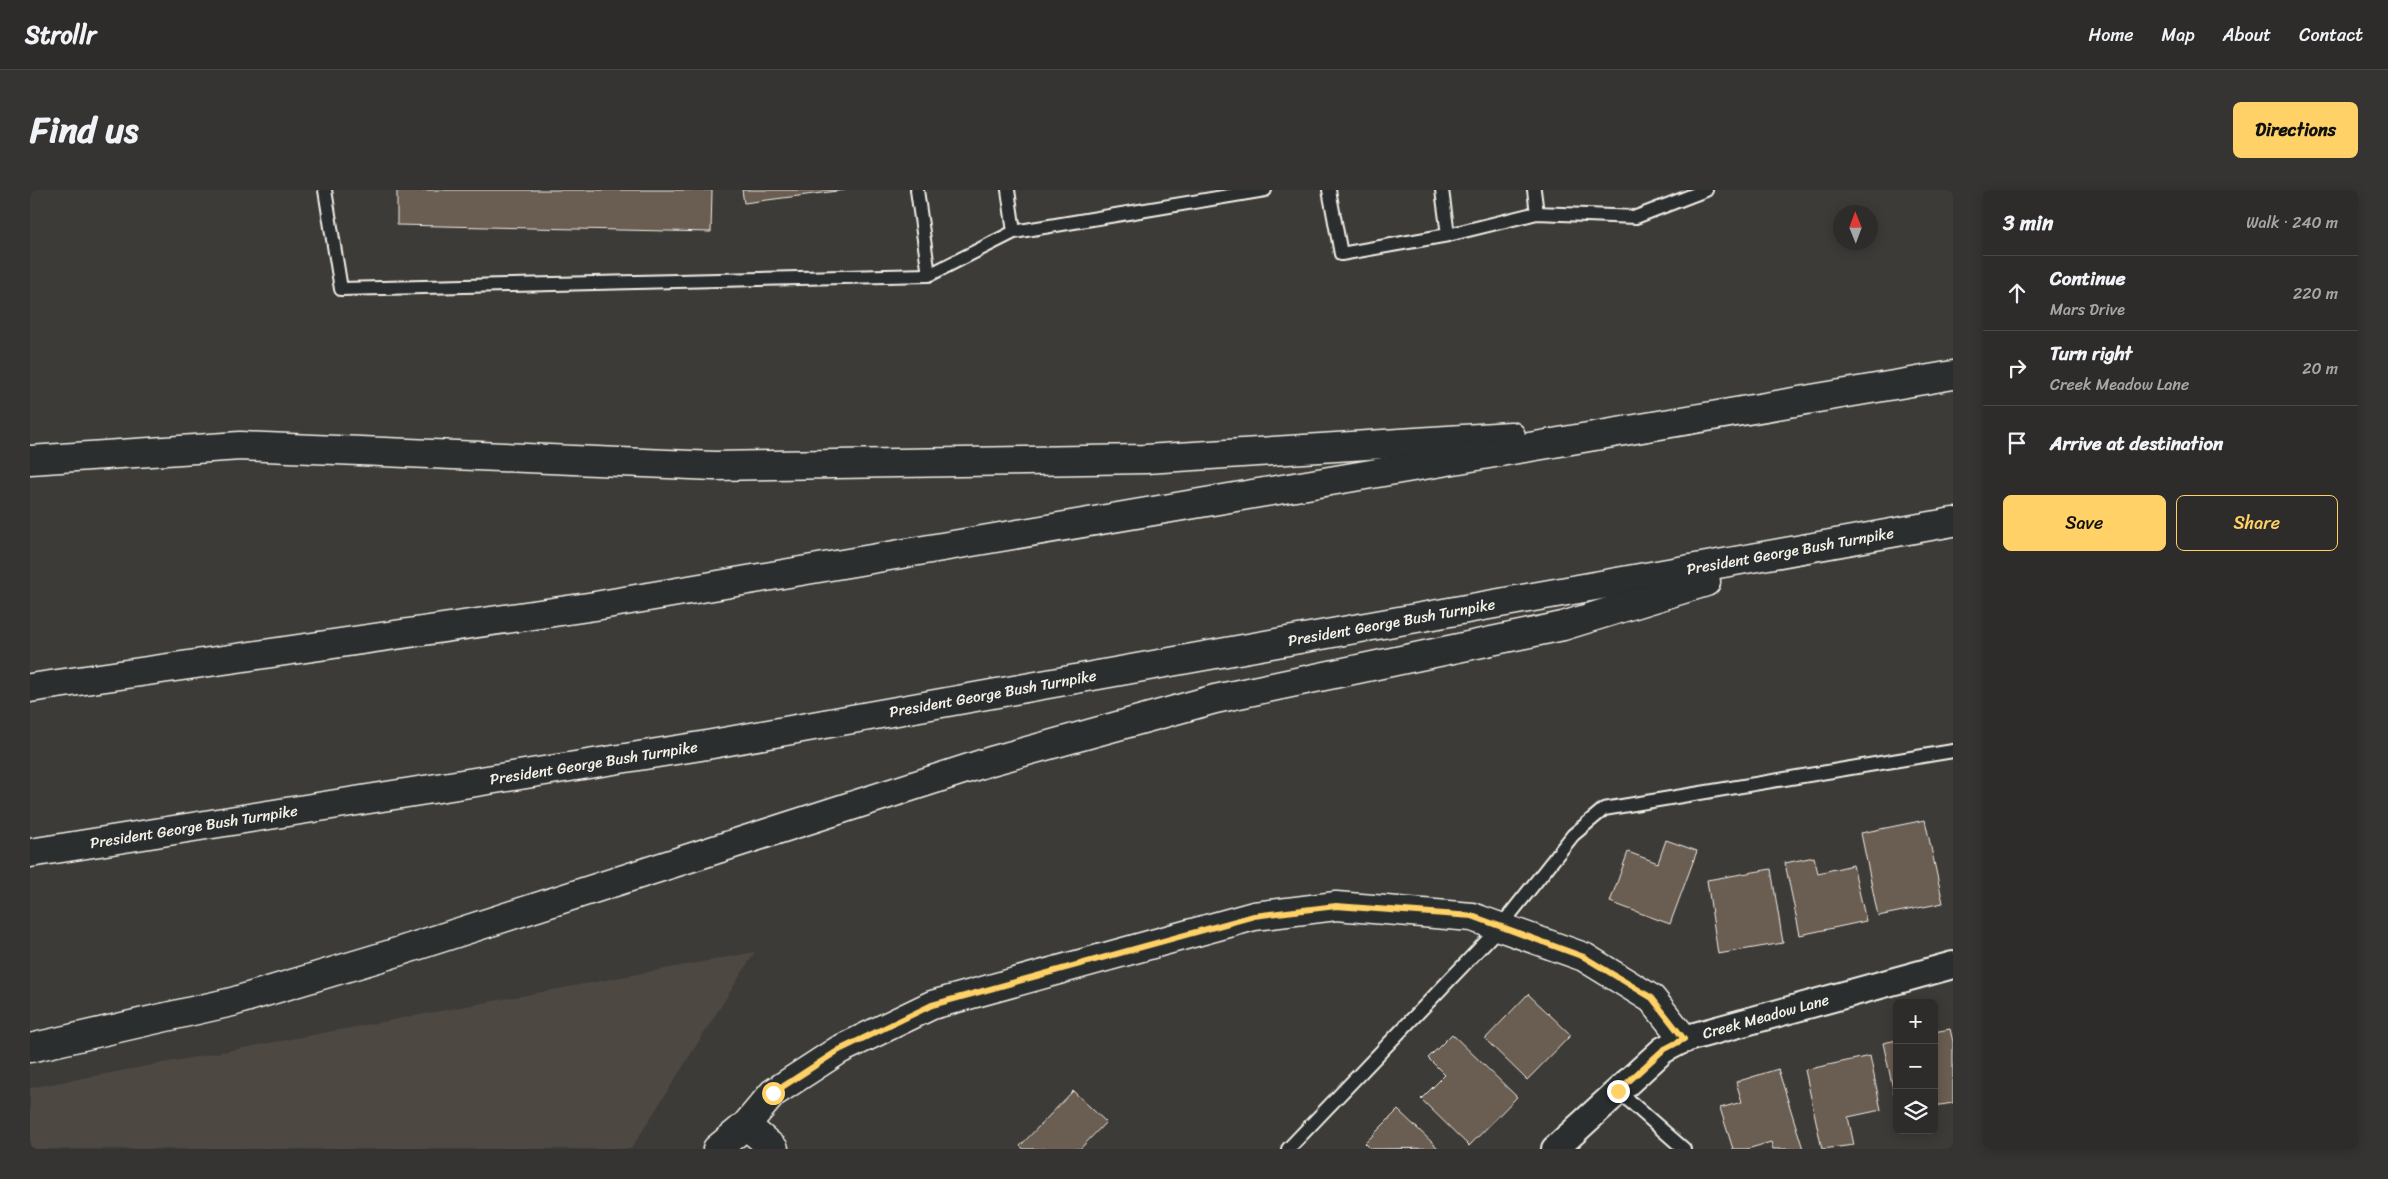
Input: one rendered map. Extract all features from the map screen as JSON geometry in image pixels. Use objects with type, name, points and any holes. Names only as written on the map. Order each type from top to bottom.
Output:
[{"type":"main road","points":[[30,688],[595,606],[1953,375]]},
{"type":"main road","points":[[30,460],[240,446],[715,466],[1136,459],[1401,441],[1635,430]]},
{"type":"main road","name":"President George Bush Turnpike","points":[[30,853],[480,783],[711,744],[1953,522]]},
{"type":"main road","points":[[30,1048],[232,1002],[342,969],[1000,758],[1215,699],[1563,626],[1819,546]]},
{"type":"main road","points":[[717,1149],[746,1125],[773,1093],[839,1050],[932,1005],[1245,919],[1336,906],[1472,916],[1584,957],[1652,998],[1684,1039]]},
{"type":"main road","points":[[746,1125],[774,1149]]},
{"type":"street","name":"Creek Meadow Lane","points":[[1555,1149],[1663,1050],[1684,1039],[1953,965]]},
{"type":"lane","points":[[325,190],[341,289],[929,275],[1014,232],[1265,190]]},
{"type":"lane","points":[[917,190],[929,275]]},
{"type":"lane","points":[[1008,190],[1014,232]]},
{"type":"lane","points":[[1329,190],[1341,254],[1448,236],[1537,214],[1636,217],[1706,190]]},
{"type":"lane","points":[[1442,190],[1448,236]]},
{"type":"lane","points":[[1534,190],[1537,214]]},
{"type":"lane","points":[[1288,1149],[1500,927],[1573,836],[1604,809],[1953,751]]},
{"type":"lane","points":[[1618,1091],[1684,1149]]},
{"type":"shaded area","points":[[755,952],[631,1149],[30,1149],[30,1088]]},
{"type":"building","points":[[397,190],[712,190],[711,232],[397,225]]},
{"type":"building","points":[[742,190],[845,190],[744,203]]},
{"type":"building","points":[[1925,820],[1943,903],[1878,916],[1861,833]]},
{"type":"building","points":[[1666,840],[1697,851],[1670,924],[1610,902],[1628,852],[1658,863]]},
{"type":"building","points":[[1814,857],[1818,873],[1853,865],[1866,921],[1800,935],[1785,863]]},
{"type":"building","points":[[1771,869],[1783,943],[1718,954],[1707,880]]},
{"type":"building","points":[[1528,994],[1571,1035],[1527,1080],[1485,1039]]},
{"type":"building","points":[[1950,1029],[1953,1042],[1953,1103],[1938,1105],[1938,1044],[1938,1031]]},
{"type":"building","points":[[1452,1034],[1517,1097],[1469,1146],[1421,1099],[1445,1075],[1428,1058]]},
{"type":"building","points":[[1893,1041],[1893,1089],[1883,1043]]},
{"type":"building","points":[[1870,1056],[1881,1110],[1848,1117],[1854,1145],[1822,1149],[1805,1070]]},
{"type":"building","points":[[1778,1069],[1803,1149],[1773,1149],[1771,1142],[1747,1149],[1733,1149],[1720,1108],[1742,1102],[1736,1082]]},
{"type":"building","points":[[1073,1091],[1106,1122],[1080,1149],[1024,1149],[1020,1146]]},
{"type":"building","points":[[1398,1110],[1438,1148],[1371,1149],[1365,1143]]},
{"type":"route","points":[[773,1093],[839,1050],[932,1005],[1254,916],[1336,906],[1472,916],[1584,957],[1652,998],[1684,1039],[1663,1050],[1618,1091]]}]
